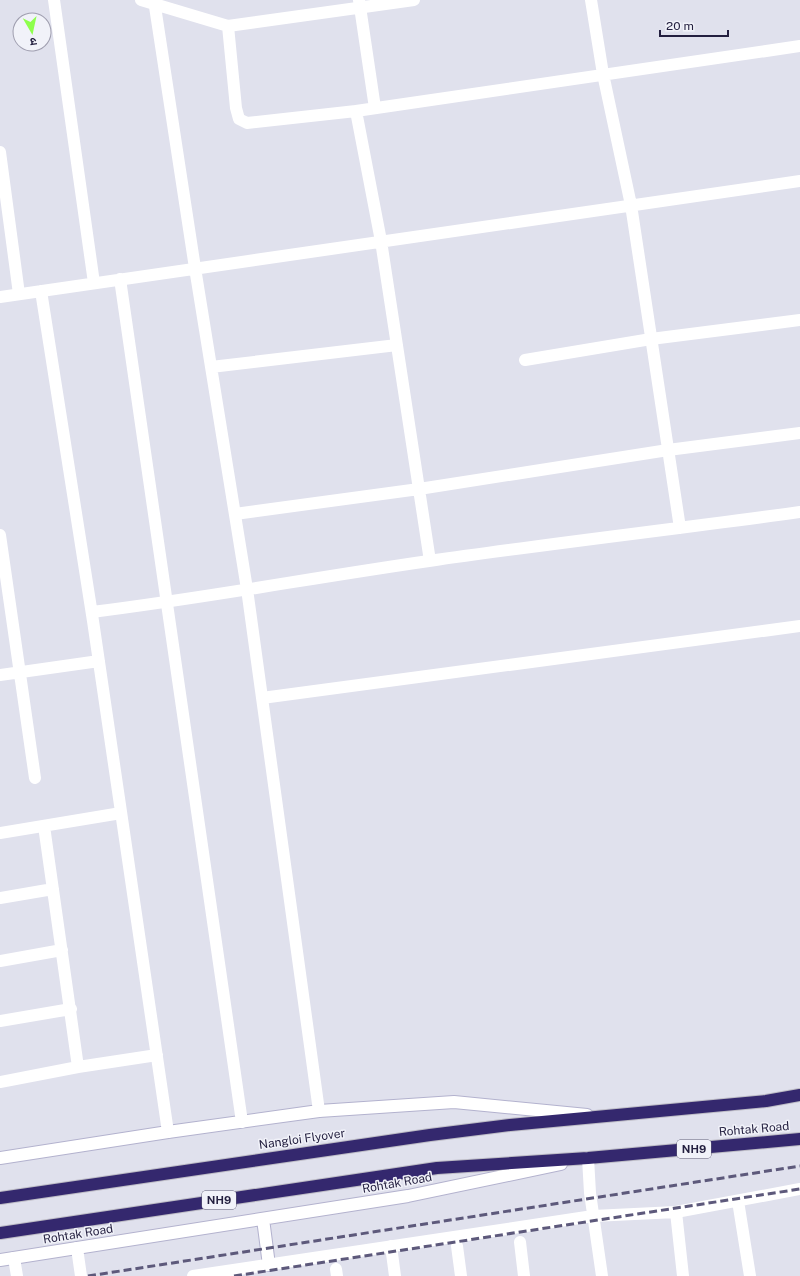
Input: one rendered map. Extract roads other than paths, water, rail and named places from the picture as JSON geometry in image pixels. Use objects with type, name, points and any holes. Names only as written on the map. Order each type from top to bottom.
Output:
[{"type":"highway","points":[[610,1117],[766,1101],[800,1094]]},
{"type":"highway","name":"Nangloi Flyover","points":[[0,1198],[430,1134],[510,1125],[610,1117]]},
{"type":"highway","name":"Rohtak Road","points":[[588,1158],[800,1139]]},
{"type":"highway","name":"NH9","points":[[0,1233],[437,1168],[588,1158]]},
{"type":"street","points":[[54,0],[94,283]]},
{"type":"street","points":[[141,0],[155,2],[228,26],[359,4],[414,0]]},
{"type":"street","points":[[591,0],[603,74],[631,205],[680,528]]},
{"type":"street","points":[[155,2],[195,268],[247,589],[319,1111]]},
{"type":"street","points":[[359,4],[375,108]]},
{"type":"street","points":[[228,26],[236,108],[239,119],[247,123],[356,111],[800,46]]},
{"type":"street","points":[[356,111],[381,241],[430,561]]},
{"type":"street","points":[[0,152],[19,294]]},
{"type":"street","points":[[0,297],[800,181]]},
{"type":"street","points":[[120,279],[242,1122]]},
{"type":"street","points":[[41,291],[92,612],[168,1132]]},
{"type":"street","points":[[524,360],[651,339],[800,320]]},
{"type":"street","points":[[211,368],[397,345]]},
{"type":"street","points":[[235,514],[419,489],[668,450],[800,433]]},
{"type":"street","points":[[92,612],[167,602],[430,561],[800,512]]},
{"type":"street","points":[[0,535],[35,778]]},
{"type":"street","points":[[262,698],[800,626]]},
{"type":"street","points":[[0,675],[99,661]]},
{"type":"street","points":[[0,833],[121,813]]},
{"type":"street","points":[[44,826],[78,1067]]},
{"type":"street","points":[[0,898],[53,889]]},
{"type":"street","points":[[0,961],[62,950]]},
{"type":"street","points":[[0,1021],[71,1009]]},
{"type":"street","points":[[0,1082],[78,1067],[157,1055]]},
{"type":"street","points":[[0,1158],[168,1132],[319,1111],[454,1102],[610,1117]]},
{"type":"street","points":[[588,1158],[590,1193],[602,1276]]},
{"type":"street","name":"Rohtak Road","points":[[0,1260],[408,1196],[588,1158]]},
{"type":"street","points":[[193,1276],[270,1270],[391,1246],[593,1216],[676,1212],[800,1189]]},
{"type":"street","points":[[738,1201],[750,1276]]},
{"type":"street","points":[[676,1212],[683,1276]]},
{"type":"street","points":[[263,1219],[270,1270]]},
{"type":"street","points":[[520,1242],[524,1276]]},
{"type":"street","points":[[391,1246],[395,1276]]},
{"type":"street","points":[[457,1246],[461,1276]]},
{"type":"street","points":[[77,1248],[81,1276]]},
{"type":"street","points":[[14,1258],[17,1276]]},
{"type":"railway","points":[[88,1276],[800,1166]]},
{"type":"railway","points":[[234,1276],[800,1189]]}]
